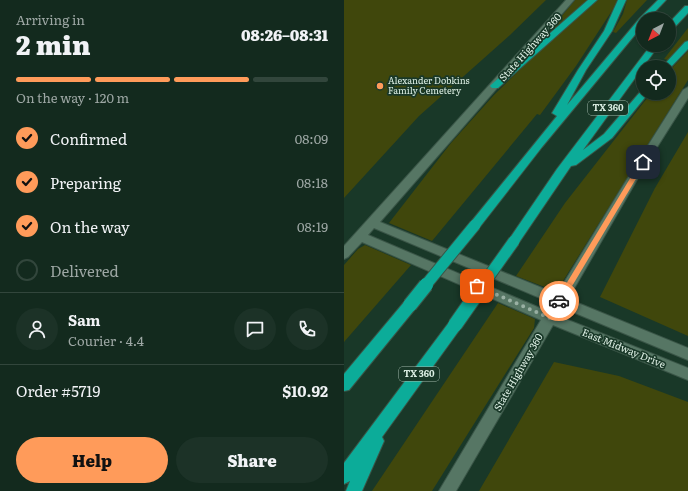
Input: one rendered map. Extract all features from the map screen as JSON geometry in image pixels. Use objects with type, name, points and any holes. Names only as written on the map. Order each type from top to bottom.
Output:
[{"type":"highway","points":[[494,86],[593,0]]},
{"type":"highway","points":[[538,145],[582,70],[608,31],[622,0]]},
{"type":"highway","name":"TX 360","points":[[650,12],[662,0]]},
{"type":"highway","points":[[676,21],[688,8]]},
{"type":"highway","name":"TX 360","points":[[344,385],[475,225],[538,145],[636,27]]},
{"type":"highway","points":[[673,60],[688,44]]},
{"type":"highway","name":"TX 360","points":[[344,476],[455,325],[561,172],[651,52]]},
{"type":"highway","points":[[561,172],[608,136],[638,100]]},
{"type":"highway","points":[[354,491],[383,423]]},
{"type":"main road","name":"State Highway 360","points":[[344,254],[415,172],[570,0]]},
{"type":"main road","name":"State Highway 360","points":[[447,491],[637,171],[688,90]]},
{"type":"main road","name":"East Midway Drive","points":[[372,223],[688,354]]},
{"type":"main road","name":"East Midway Drive","points":[[360,236],[550,318],[688,374]]},
{"type":"green space","points":[[344,0],[546,0],[510,35],[419,116],[344,198]]},
{"type":"green space","points":[[575,0],[588,0],[553,31],[550,30]]},
{"type":"green space","points":[[598,0],[617,0],[615,6],[576,66],[540,115],[537,114],[432,241],[389,223],[451,143],[494,95],[544,46]]},
{"type":"green space","points":[[627,0],[647,0],[616,33],[613,32],[623,14]]},
{"type":"green space","points":[[688,28],[688,40],[676,52],[676,44]]},
{"type":"green space","points":[[688,51],[688,80],[676,99],[676,64]]},
{"type":"green space","points":[[669,52],[676,52],[668,60],[664,59]]},
{"type":"green space","points":[[646,100],[676,100],[563,281],[555,287],[556,290],[516,276],[565,203]]},
{"type":"green space","points":[[688,132],[688,336],[600,297],[655,188]]},
{"type":"green space","points":[[365,245],[411,265],[344,342],[344,265],[358,249]]},
{"type":"green space","points":[[498,303],[535,319],[534,328],[432,491],[372,491]]},
{"type":"green space","points":[[554,362],[619,376],[688,402],[688,491],[479,491]]},
{"type":"way so far","points":[[477,286],[550,318],[559,301]]},
{"type":"place","name":"Alexander Dobkins Family Cemetery","points":[[380,86]]},
{"type":"route","points":[[559,301],[643,162]]}]
